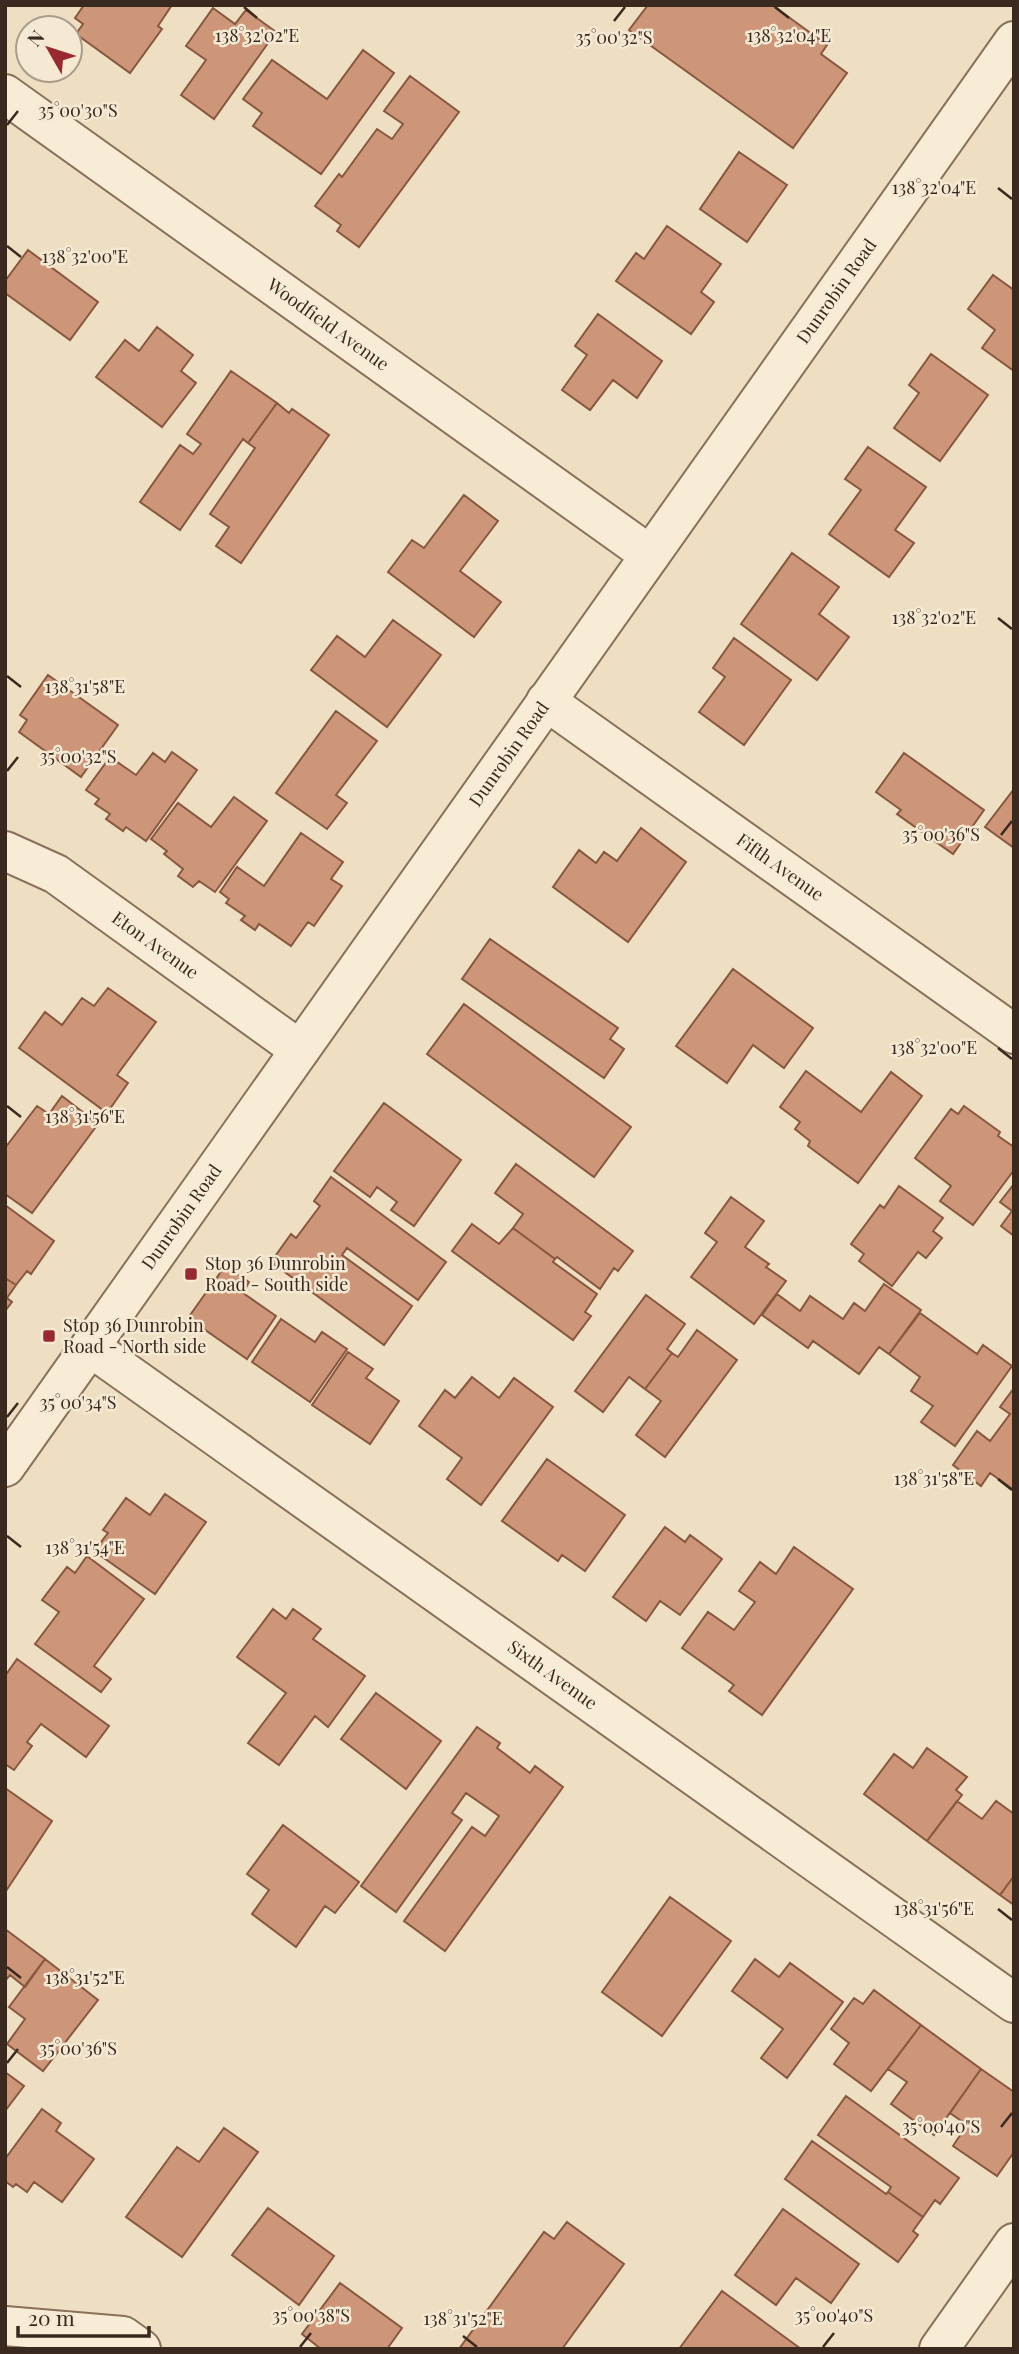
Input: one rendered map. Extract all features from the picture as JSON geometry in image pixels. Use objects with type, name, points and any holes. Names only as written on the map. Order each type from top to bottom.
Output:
[{"type":"street","name":"Dunrobin Road","points":[[5,1467],[546,701],[1011,51]]},
{"type":"street","name":"Woodfield Avenue","points":[[5,94],[650,555]]},
{"type":"street","name":"Fifth Avenue","points":[[546,701],[1014,1034]]},
{"type":"street","name":"Eton Avenue","points":[[5,851],[56,874],[300,1050]]},
{"type":"street","name":"Sixth Avenue","points":[[90,1347],[1014,2003]]},
{"type":"street","points":[[939,2349],[1014,2243]]},
{"type":"street","points":[[5,2326],[123,2336],[141,2349]]},
{"type":"building","points":[[84,5],[172,5],[158,26],[162,29],[130,73],[84,40],[84,14],[78,14]]},
{"type":"building","points":[[648,5],[772,5],[827,45],[821,54],[847,73],[793,148],[629,30]]},
{"type":"building","points":[[213,8],[235,24],[246,10],[276,32],[214,119],[181,95],[206,60],[186,46]]},
{"type":"building","points":[[363,50],[394,73],[321,174],[253,126],[262,113],[243,99],[272,60],[327,99]]},
{"type":"building","points":[[410,76],[459,112],[359,247],[337,231],[341,225],[315,206],[339,174],[342,177],[377,129],[392,139],[403,124],[384,111]]},
{"type":"building","points":[[739,152],[787,185],[747,242],[700,209]]},
{"type":"building","points":[[667,226],[721,264],[701,292],[714,302],[691,334],[616,281],[636,253],[644,259]]},
{"type":"building","points":[[28,250],[98,302],[70,340],[5,293],[5,281]]},
{"type":"building","points":[[993,275],[1014,290],[1014,371],[982,348],[995,330],[968,309]]},
{"type":"building","points":[[598,314],[662,361],[637,398],[613,380],[590,410],[562,390],[587,355],[575,346]]},
{"type":"building","points":[[157,327],[193,355],[181,371],[196,383],[162,427],[96,377],[125,340],[139,351]]},
{"type":"building","points":[[931,354],[988,395],[940,461],[894,428],[919,393],[909,385]]},
{"type":"building","points":[[231,371],[277,403],[248,443],[243,439],[180,530],[140,502],[180,445],[193,454],[201,444],[187,434]]},
{"type":"building","points":[[277,403],[289,413],[292,409],[329,435],[241,563],[216,546],[229,527],[210,514],[255,448],[248,443]]},
{"type":"building","points":[[868,447],[926,487],[895,530],[914,543],[889,577],[829,534],[861,490],[845,479]]},
{"type":"building","points":[[464,495],[498,521],[460,571],[501,602],[474,637],[388,572],[412,540],[424,548]]},
{"type":"building","points":[[792,553],[839,587],[819,614],[849,637],[817,680],[741,624]]},
{"type":"building","points":[[393,620],[441,655],[387,727],[311,670],[337,636],[365,657]]},
{"type":"building","points":[[734,638],[791,680],[744,745],[699,712],[725,677],[713,668]]},
{"type":"building","points":[[48,675],[118,725],[81,777],[19,732],[27,720],[20,715]]},
{"type":"building","points":[[336,711],[377,741],[336,795],[347,803],[327,829],[276,793]]},
{"type":"building","points":[[172,752],[197,770],[146,841],[126,827],[123,831],[106,819],[110,814],[95,804],[99,799],[86,790],[110,757],[136,775],[153,753],[165,762]]},
{"type":"building","points":[[904,753],[984,810],[953,854],[897,814],[901,810],[876,792]]},
{"type":"building","points":[[1014,789],[1014,848],[985,827]]},
{"type":"building","points":[[234,797],[267,821],[215,892],[199,881],[193,887],[178,876],[183,869],[164,854],[167,851],[151,839],[178,803],[211,827]]},
{"type":"building","points":[[641,828],[686,862],[628,942],[553,887],[579,850],[596,863],[604,852],[617,861]]},
{"type":"building","points":[[301,833],[343,862],[331,879],[342,886],[314,926],[308,922],[291,946],[259,924],[255,930],[241,920],[245,916],[226,903],[229,899],[220,892],[237,867],[264,886]]},
{"type":"building","points":[[490,939],[618,1028],[610,1039],[624,1049],[604,1078],[462,979]]},
{"type":"building","points":[[733,969],[813,1028],[784,1068],[753,1045],[727,1083],[676,1046]]},
{"type":"building","points":[[108,988],[156,1022],[117,1075],[128,1083],[107,1113],[19,1048],[45,1012],[62,1025],[82,998],[94,1006]]},
{"type":"building","points":[[464,1004],[631,1127],[594,1177],[427,1054]]},
{"type":"building","points":[[806,1071],[861,1112],[891,1072],[922,1096],[858,1183],[808,1146],[810,1141],[795,1129],[800,1122],[780,1107]]},
{"type":"building","points":[[62,1096],[98,1124],[32,1213],[5,1194],[5,1148],[37,1106],[49,1114]]},
{"type":"building","points":[[384,1103],[461,1160],[414,1226],[391,1210],[397,1202],[377,1187],[370,1197],[334,1171]]},
{"type":"building","points":[[964,1106],[1000,1132],[998,1136],[1014,1147],[1014,1170],[973,1225],[940,1201],[951,1186],[915,1158],[951,1109],[958,1114]]},
{"type":"building","points":[[516,1164],[633,1251],[618,1271],[614,1268],[600,1289],[513,1228],[523,1214],[495,1193]]},
{"type":"building","points":[[331,1177],[446,1262],[418,1300],[347,1248],[342,1255],[412,1306],[384,1345],[271,1262],[291,1234],[296,1238],[320,1206],[314,1201]]},
{"type":"building","points":[[1014,1184],[1014,1236],[1001,1226],[1012,1211],[1000,1202]]},
{"type":"building","points":[[899,1186],[943,1218],[933,1231],[942,1238],[926,1258],[918,1252],[892,1286],[859,1261],[864,1254],[851,1244],[880,1205],[884,1208]]},
{"type":"building","points":[[731,1197],[764,1221],[745,1247],[769,1264],[766,1267],[786,1281],[754,1324],[691,1277],[717,1242],[705,1233]]},
{"type":"building","points":[[5,1205],[54,1241],[31,1274],[27,1271],[16,1285],[5,1278]]},
{"type":"building","points":[[472,1224],[499,1244],[513,1228],[597,1294],[585,1312],[591,1316],[573,1340],[452,1251]]},
{"type":"building","points":[[225,1266],[249,1282],[243,1293],[276,1316],[247,1359],[188,1318]]},
{"type":"building","points":[[5,1278],[16,1285],[7,1298],[12,1302],[5,1311]]},
{"type":"building","points":[[884,1284],[921,1310],[889,1354],[879,1347],[859,1374],[813,1341],[808,1348],[762,1315],[777,1294],[800,1311],[810,1296],[843,1319],[854,1303],[865,1311]]},
{"type":"building","points":[[646,1295],[685,1324],[667,1349],[672,1353],[645,1389],[629,1377],[603,1412],[575,1391]]},
{"type":"building","points":[[920,1313],[977,1354],[983,1345],[1012,1366],[955,1446],[921,1422],[933,1406],[911,1391],[920,1377],[889,1354]]},
{"type":"building","points":[[281,1319],[315,1342],[322,1332],[347,1349],[310,1402],[252,1362]]},
{"type":"building","points":[[697,1330],[737,1360],[665,1457],[636,1435],[661,1401],[645,1389],[672,1353],[678,1357]]},
{"type":"building","points":[[348,1352],[373,1369],[366,1378],[399,1401],[370,1444],[312,1405]]},
{"type":"building","points":[[472,1377],[499,1398],[514,1378],[553,1407],[481,1505],[447,1479],[462,1458],[419,1426],[445,1390],[455,1398]]},
{"type":"building","points":[[1014,1388],[1014,1490],[990,1473],[981,1486],[953,1465],[977,1431],[990,1441],[1010,1414],[1000,1407]]},
{"type":"building","points":[[547,1459],[625,1515],[585,1571],[562,1555],[558,1561],[502,1521]]},
{"type":"building","points":[[165,1494],[206,1522],[155,1594],[94,1551],[108,1533],[103,1530],[126,1498],[150,1515]]},
{"type":"building","points":[[665,1527],[685,1542],[690,1535],[722,1559],[680,1615],[660,1601],[646,1621],[613,1597]]},
{"type":"building","points":[[794,1547],[853,1589],[762,1715],[729,1691],[734,1685],[682,1648],[708,1612],[734,1630],[755,1602],[739,1591],[760,1562],[776,1574]]},
{"type":"building","points":[[87,1556],[144,1599],[94,1666],[111,1679],[101,1692],[35,1644],[59,1612],[42,1600],[67,1567],[75,1573]]},
{"type":"building","points":[[273,1609],[286,1619],[293,1609],[321,1629],[313,1639],[365,1676],[328,1727],[315,1716],[279,1765],[248,1743],[286,1693],[237,1657]]},
{"type":"building","points":[[17,1659],[109,1726],[86,1757],[41,1724],[27,1742],[32,1746],[14,1770],[5,1764],[5,1676]]},
{"type":"building","points":[[376,1693],[441,1741],[406,1789],[341,1739]]},
{"type":"building","points":[[477,1727],[500,1743],[497,1748],[530,1773],[535,1766],[563,1787],[445,1951],[404,1921],[472,1827],[485,1836],[499,1816],[466,1793],[452,1813],[462,1820],[396,1912],[361,1886]]},
{"type":"building","points":[[927,1748],[967,1777],[956,1790],[962,1795],[927,1841],[864,1794],[894,1754],[913,1768]]},
{"type":"building","points":[[5,1788],[52,1821],[6,1891],[5,1890]]},
{"type":"building","points":[[957,1801],[982,1819],[996,1801],[1014,1814],[1014,1876],[1000,1895],[927,1841]]},
{"type":"building","points":[[283,1825],[359,1882],[335,1913],[325,1906],[296,1947],[252,1914],[269,1890],[247,1874]]},
{"type":"building","points":[[1014,1876],[1014,1905],[1000,1895]]},
{"type":"building","points":[[670,1897],[731,1941],[662,2036],[602,1992]]},
{"type":"building","points":[[5,1929],[45,1959],[25,1987],[10,1975],[5,1981]]},
{"type":"building","points":[[45,1959],[98,2000],[43,2071],[7,2044],[25,2019],[9,2007]]},
{"type":"building","points":[[755,1959],[779,1977],[790,1963],[843,2002],[787,2078],[761,2058],[783,2029],[732,1991]]},
{"type":"building","points":[[874,1990],[921,2025],[871,2091],[834,2064],[849,2043],[831,2029],[854,1998],[863,2004]]},
{"type":"building","points":[[921,2025],[981,2069],[934,2135],[891,2104],[907,2082],[888,2069]]},
{"type":"building","points":[[981,2069],[1014,2092],[1014,2152],[997,2176],[953,2146],[967,2125],[950,2113]]},
{"type":"building","points":[[5,2072],[24,2086],[5,2111]]},
{"type":"building","points":[[846,2096],[959,2178],[940,2204],[935,2200],[923,2217],[888,2192],[891,2187],[818,2135]]},
{"type":"building","points":[[42,2109],[61,2123],[56,2131],[94,2159],[62,2202],[34,2182],[27,2192],[16,2184],[13,2187],[5,2181],[5,2159]]},
{"type":"building","points":[[224,2128],[258,2152],[182,2257],[126,2217],[177,2147],[199,2162]]},
{"type":"building","points":[[812,2141],[923,2217],[913,2231],[918,2235],[898,2262],[785,2179]]},
{"type":"building","points":[[268,2208],[334,2256],[299,2305],[232,2255]]},
{"type":"building","points":[[783,2209],[859,2264],[831,2303],[796,2278],[776,2305],[735,2275]]},
{"type":"building","points":[[567,2222],[624,2264],[562,2349],[459,2349],[544,2232],[554,2239]]},
{"type":"building","points":[[340,2283],[402,2328],[387,2349],[321,2349],[302,2334]]},
{"type":"building","points":[[722,2291],[801,2349],[679,2349]]},
{"type":"place","name":"Stop 36 Dunrobin Road - South side","points":[[191,1274]]},
{"type":"place","name":"Stop 36 Dunrobin Road - North side","points":[[49,1336]]}]
